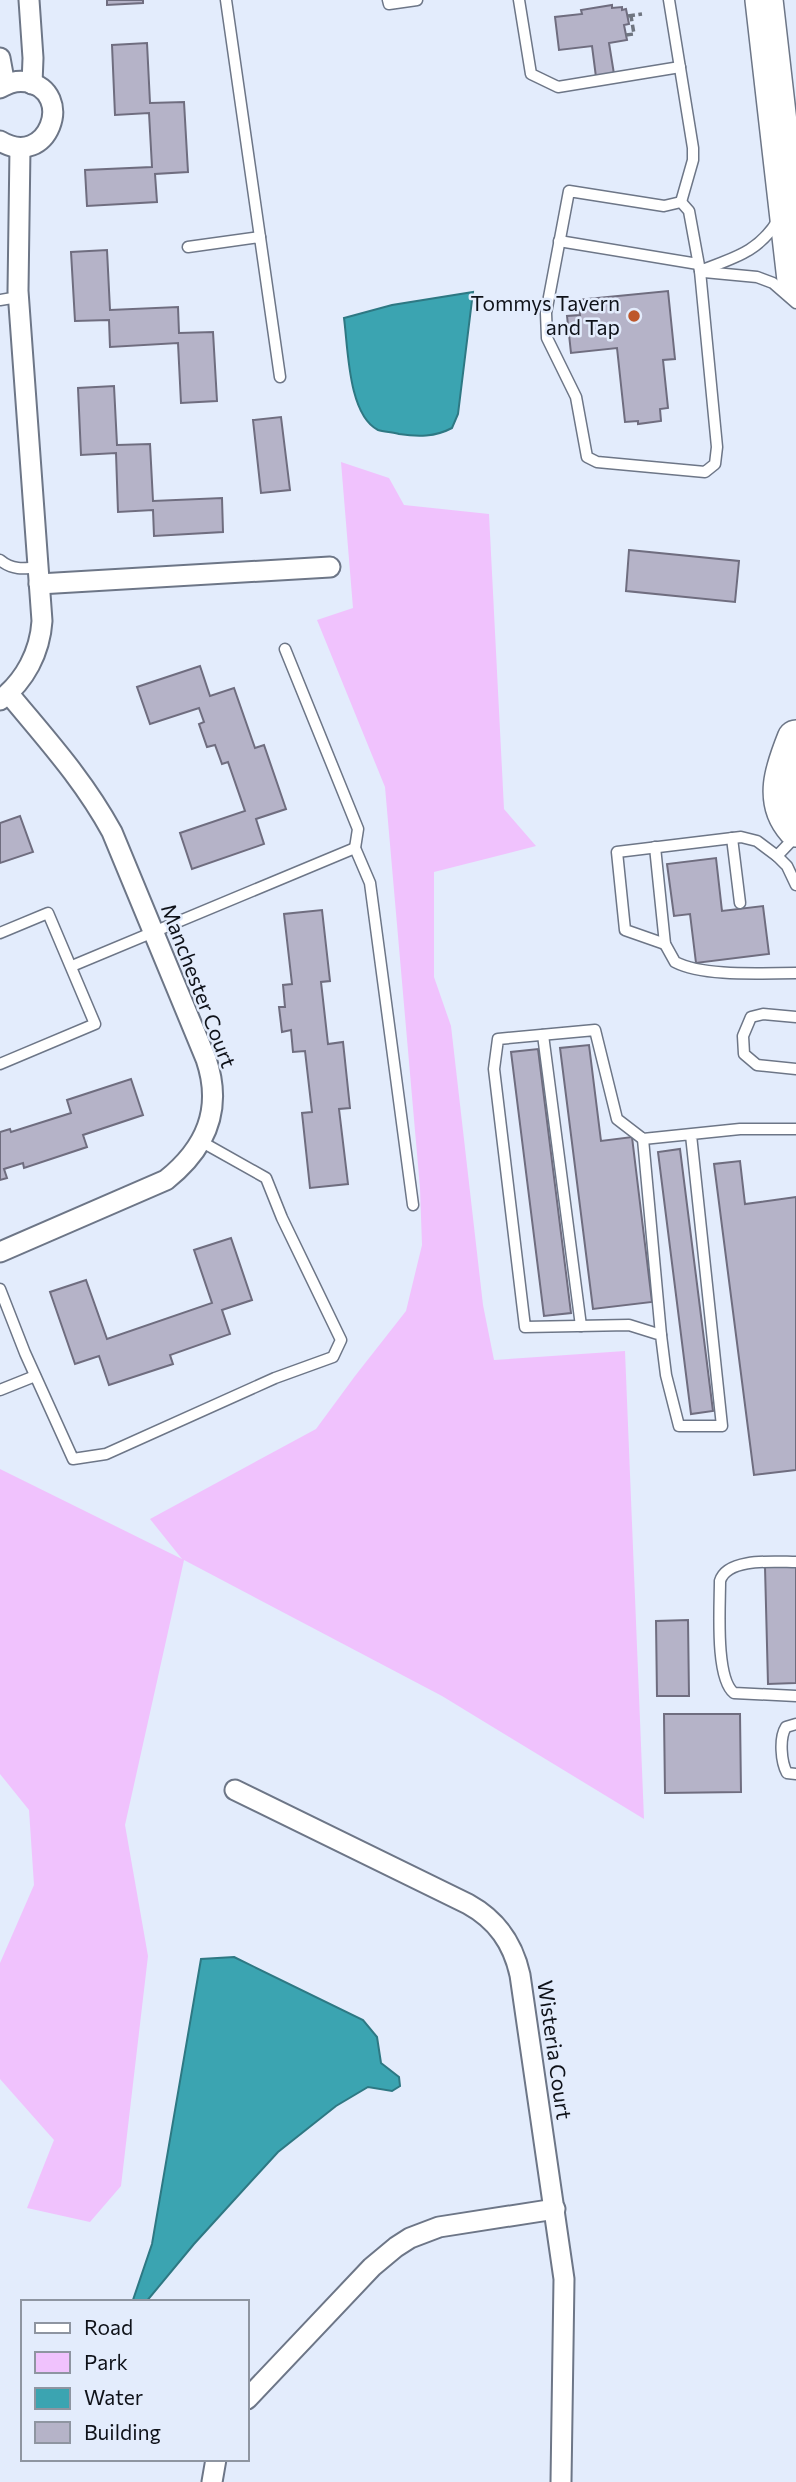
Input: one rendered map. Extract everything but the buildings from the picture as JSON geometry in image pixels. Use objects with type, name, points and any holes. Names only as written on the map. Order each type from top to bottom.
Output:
[{"type":"highway","points":[[764,0],[796,280]]},
{"type":"highway","points":[[786,842],[782,778],[796,740]]},
{"type":"street","points":[[29,0],[32,84]]},
{"type":"street","points":[[0,58],[2,86],[23,81],[32,84],[42,90],[53,110],[48,131],[41,140],[31,146],[20,148],[0,141]]},
{"type":"street","points":[[4,697],[35,658],[41,638],[39,576],[9,298],[20,148]]},
{"type":"street","points":[[39,576],[330,568]]},
{"type":"street","name":"Manchester Court","points":[[0,1252],[159,1184],[186,1164],[202,1142],[214,1091],[211,1074],[112,832],[94,799],[4,697]]},
{"type":"street","name":"Wisteria Court","points":[[235,1790],[468,1903],[487,1916],[503,1933],[517,1960],[555,2210],[564,2290],[561,2482]]},
{"type":"street","points":[[248,2398],[372,2267],[396,2246],[439,2227],[555,2210]]},
{"type":"street","points":[[212,2482],[216,2461]]},
{"type":"lane","points":[[226,0],[280,377]]},
{"type":"lane","points":[[388,0],[389,4],[417,0]]},
{"type":"lane","points":[[519,0],[531,74],[558,87],[680,67]]},
{"type":"lane","points":[[669,0],[693,148],[693,160],[681,202]]},
{"type":"lane","points":[[569,191],[664,206],[681,202],[689,211],[699,268],[717,447],[715,464],[705,472],[696,472],[597,462],[587,457],[584,451],[576,397],[547,338],[546,313],[569,191]]},
{"type":"lane","points":[[699,268],[755,248],[769,235],[787,204]]},
{"type":"lane","points":[[188,247],[260,237]]},
{"type":"lane","points":[[559,241],[757,277],[773,283],[796,303]]},
{"type":"lane","points":[[0,560],[39,576]]},
{"type":"lane","points":[[285,649],[358,829],[355,848],[370,883],[413,1205]]},
{"type":"lane","points":[[665,944],[625,930],[617,852],[741,836],[757,841],[786,842],[796,835]]},
{"type":"lane","points":[[732,838],[740,903]]},
{"type":"lane","points":[[786,842],[787,866],[796,885]]},
{"type":"lane","points":[[655,847],[665,944],[675,962],[692,968],[728,972],[796,973]]},
{"type":"lane","points":[[72,966],[355,848]]},
{"type":"lane","points":[[0,933],[48,913],[95,1024],[0,1064]]},
{"type":"lane","points":[[796,1017],[763,1014],[751,1017],[743,1035],[744,1054],[757,1065],[796,1069]]},
{"type":"lane","points":[[661,1335],[629,1325],[525,1327],[494,1069],[498,1039],[595,1030],[617,1119],[643,1139],[740,1129],[796,1129]]},
{"type":"lane","points":[[543,1035],[581,1326]]},
{"type":"lane","points":[[643,1139],[666,1376],[679,1426],[722,1426],[691,1135]]},
{"type":"lane","points":[[0,1289],[35,1376],[73,1459],[106,1454],[275,1378],[333,1357],[341,1340],[282,1218],[266,1178],[202,1142]]},
{"type":"lane","points":[[0,1390],[35,1376]]},
{"type":"lane","points":[[796,1562],[757,1562],[731,1567],[722,1574],[720,1581],[723,1669],[728,1688],[734,1693],[796,1696]]},
{"type":"lane","points":[[796,1724],[786,1727],[782,1733],[783,1766],[787,1773],[796,1774]]},
{"type":"path","points":[[626,35],[634,34],[629,16],[642,14]]},
{"type":"green space","points":[[341,462],[389,478],[404,505],[489,514],[504,809],[536,846],[434,872],[434,977],[451,1026],[483,1305],[494,1360],[625,1351],[644,1819],[442,1696],[184,1560],[125,1825],[148,1956],[121,2186],[90,2222],[27,2208],[54,2140],[0,2079],[0,1963],[34,1885],[29,1810],[0,1774],[0,1469],[182,1559],[150,1519],[316,1429],[406,1311],[422,1245],[420,1188],[385,787],[317,620],[353,608]]},
{"type":"water","points":[[473,292],[458,414],[452,428],[433,435],[420,436],[378,430],[368,422],[355,396],[344,318],[392,305]]},
{"type":"water","points":[[234,1957],[363,2020],[377,2037],[381,2063],[399,2077],[400,2086],[392,2091],[368,2087],[336,2106],[278,2152],[194,2244],[148,2300],[133,2300],[152,2244],[201,1959]]},
{"type":"place","name":"Tommys Tavern and Tap","points":[[634,316]]}]
